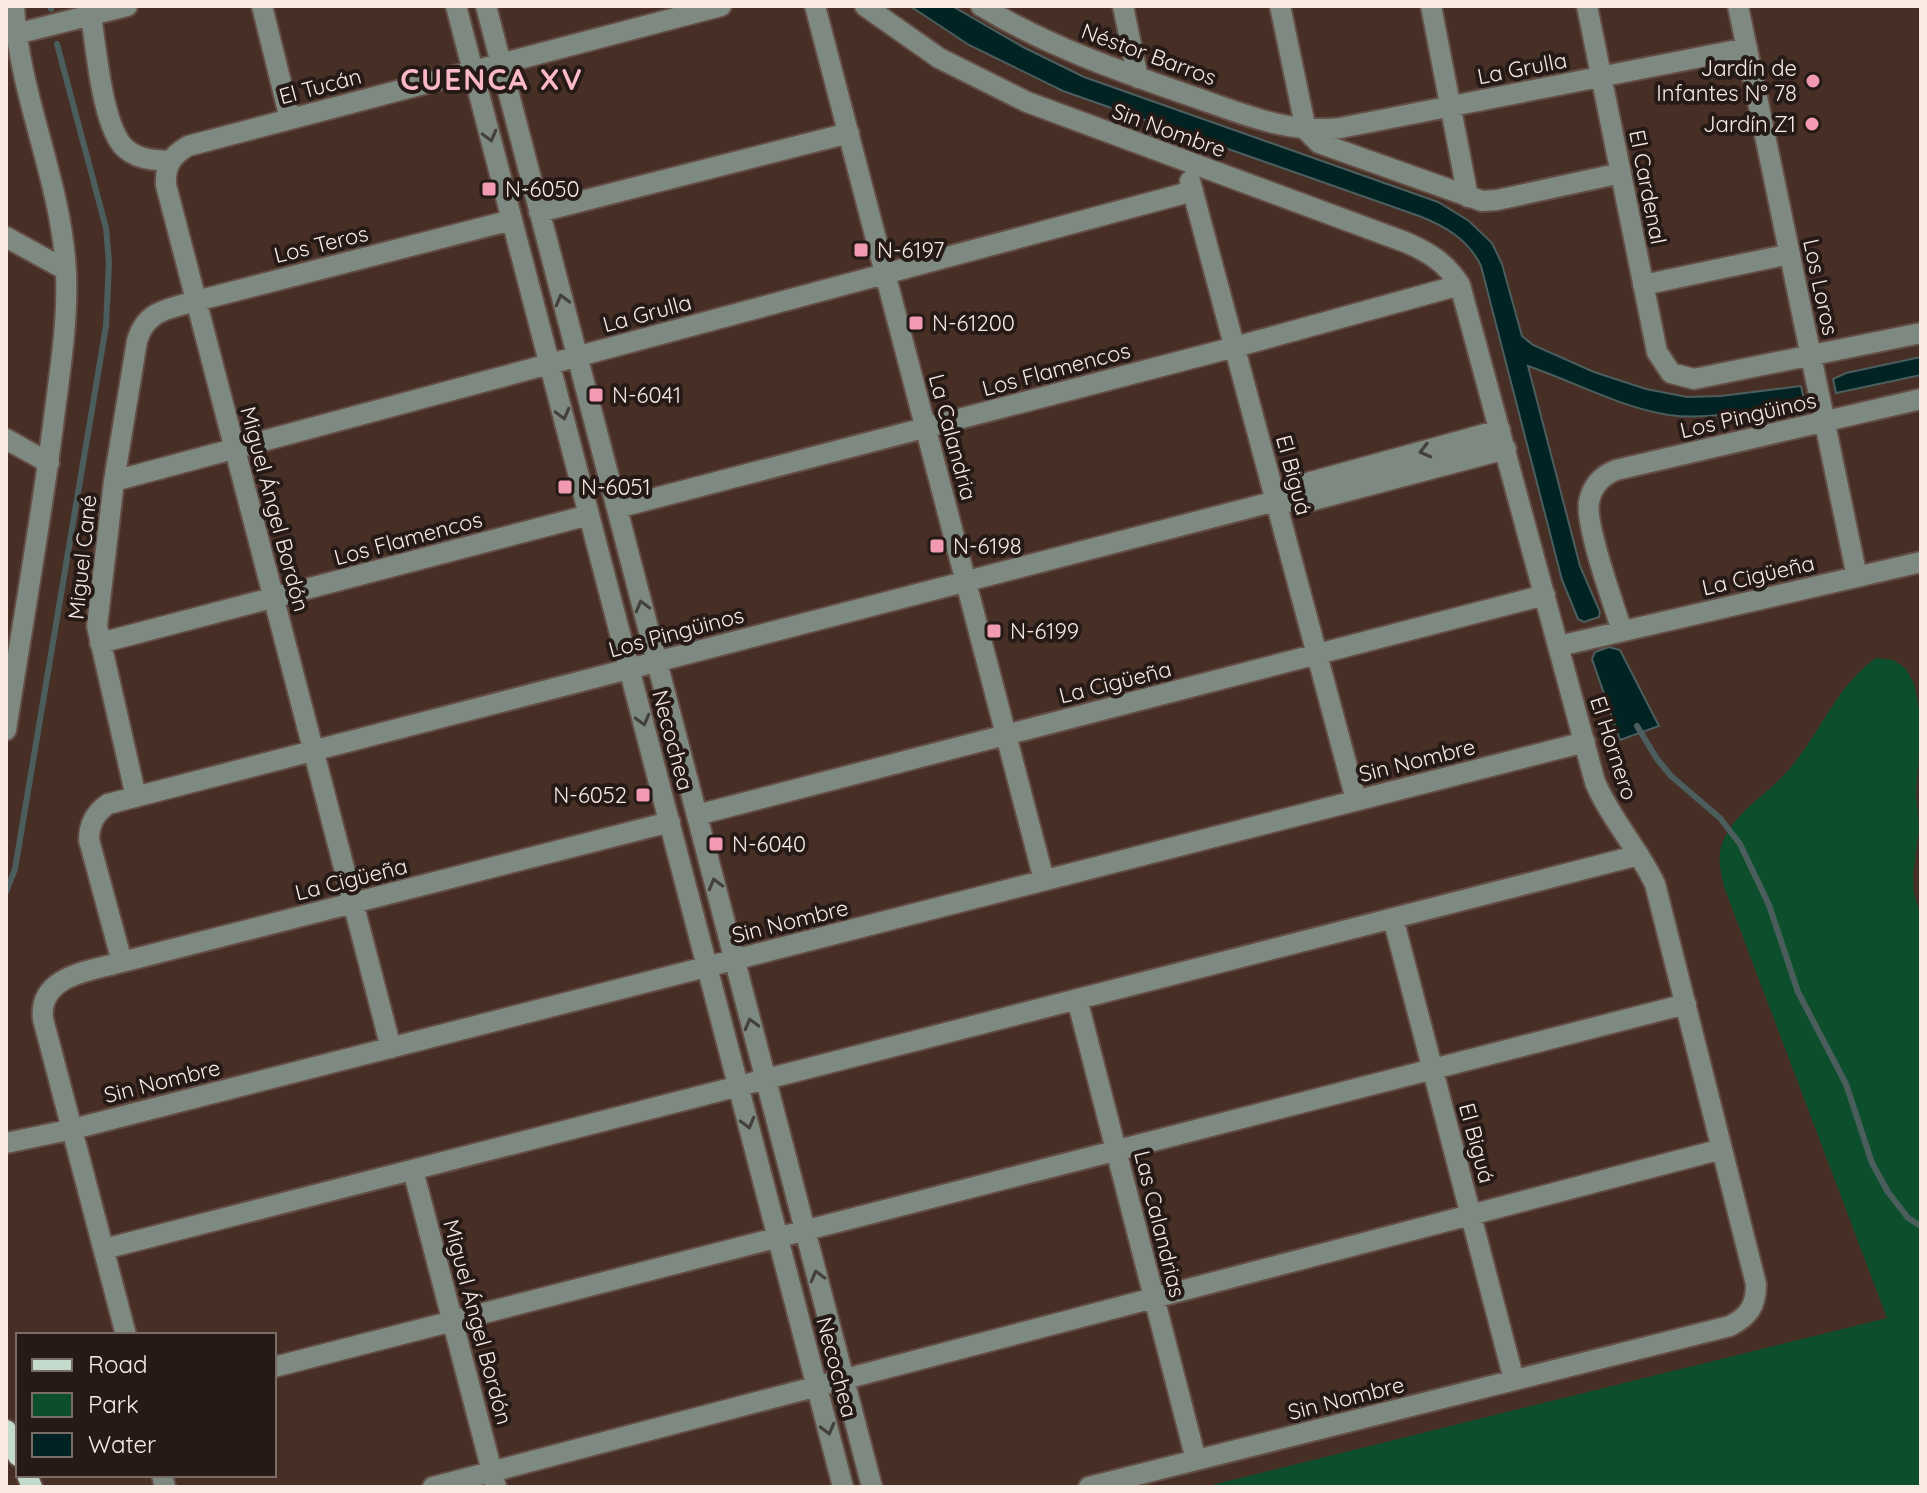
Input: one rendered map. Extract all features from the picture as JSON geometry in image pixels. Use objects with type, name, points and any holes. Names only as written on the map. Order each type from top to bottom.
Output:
[{"type":"main road","points":[[6,1430],[16,1452]]},
{"type":"street","points":[[6,730],[13,637],[49,463],[64,338],[66,270],[56,206],[14,64],[14,6]]},
{"type":"street","points":[[16,34],[127,6]]},
{"type":"street","points":[[262,6],[290,119]]},
{"type":"street","name":"Necochea","points":[[456,6],[843,1487]]},
{"type":"street","name":"Necochea","points":[[486,6],[872,1487]]},
{"type":"street","name":"El Tucán","points":[[169,161],[188,146],[501,64],[664,13],[721,6]]},
{"type":"street","name":"La Calandria","points":[[815,6],[1044,880]]},
{"type":"street","name":"Sin Nombre","points":[[865,6],[907,38],[980,81],[1041,108],[1423,249],[1450,270],[1460,285]]},
{"type":"street","name":"Néstor Barros","points":[[981,6],[1069,51],[1138,78],[1269,122],[1306,130]]},
{"type":"street","points":[[1123,6],[1138,78]]},
{"type":"street","points":[[1280,6],[1306,130],[1324,146],[1482,201],[1621,173]]},
{"type":"street","points":[[1431,6],[1468,197]]},
{"type":"street","name":"El Cardenal","points":[[1587,6],[1657,352],[1671,373]]},
{"type":"street","name":"Los Loros","points":[[1738,6],[1857,577]]},
{"type":"street","points":[[91,15],[108,114],[114,131],[123,146],[136,155],[169,161]]},
{"type":"street","name":"La Grulla","points":[[1306,130],[1340,128],[1747,48]]},
{"type":"street","points":[[539,212],[849,133]]},
{"type":"street","name":"Miguel Ángel Bordón","points":[[169,161],[165,173],[166,185],[391,1048]]},
{"type":"street","name":"El Biguá","points":[[1185,161],[1356,800]]},
{"type":"street","name":"La Grulla","points":[[114,481],[1193,191]]},
{"type":"street","name":"Los Teros","points":[[144,322],[160,312],[196,301],[512,220]]},
{"type":"street","points":[[6,237],[66,270]]},
{"type":"street","points":[[1643,285],[1790,254]]},
{"type":"street","name":"Los Flamencos","points":[[617,508],[1460,285]]},
{"type":"street","name":"El Hornero","points":[[1460,285],[1595,782],[1605,805],[1655,884],[1756,1284],[1751,1311]]},
{"type":"street","name":"Miguel Cané","points":[[136,797],[100,643],[98,611],[114,481],[137,341],[144,322]]},
{"type":"street","name":"Los Pingüinos","points":[[1671,373],[1694,379],[1921,333]]},
{"type":"street","name":"Los Pingüinos","points":[[1622,631],[1589,521],[1589,500],[1598,481],[1616,470],[1921,399]]},
{"type":"street","points":[[6,439],[49,463]]},
{"type":"street","name":"Los Pingüinos","points":[[122,962],[89,840],[93,819],[108,804],[1276,501],[1300,485],[1503,440]]},
{"type":"street","name":"Los Flamencos","points":[[100,643],[589,515]]},
{"type":"street","name":"La Cigüeña","points":[[1559,646],[1921,562]]},
{"type":"street","name":"La Cigüeña","points":[[697,815],[1545,595]]},
{"type":"street","name":"Sin Nombre","points":[[6,1143],[73,1129],[1585,742]]},
{"type":"street","name":"La Cigüeña","points":[[73,1129],[43,1019],[48,992],[67,978],[670,822]]},
{"type":"street","points":[[104,1249],[1639,855]]},
{"type":"street","name":"El Biguá","points":[[1393,918],[1514,1380]]},
{"type":"street","name":"Las Calandrias","points":[[1077,999],[1196,1460]]},
{"type":"street","points":[[276,1366],[1686,1004]]},
{"type":"street","points":[[73,1129],[125,1333]]},
{"type":"street","points":[[433,1487],[494,1479],[817,1386],[1722,1149]]},
{"type":"street","name":"Miguel Ángel Bordón","points":[[413,1170],[494,1479]]},
{"type":"street","name":"Sin Nombre","points":[[1089,1487],[1730,1326],[1751,1311]]},
{"type":"green space","points":[[1876,658],[1893,660],[1905,668],[1914,683],[1921,727],[1916,793],[1919,827],[1913,877],[1921,918],[1921,1487],[1204,1487],[1887,1318],[1724,887],[1720,860],[1722,844],[1732,825],[1793,765],[1848,684]]},
{"type":"water","points":[[910,6],[952,6],[1023,47],[1084,77],[1438,202],[1469,221],[1492,243],[1502,264],[1522,336],[1533,345],[1594,372],[1646,389],[1687,397],[1801,386],[1804,400],[1720,415],[1669,415],[1615,400],[1528,366],[1580,566],[1600,612],[1599,617],[1584,622],[1578,619],[1562,580],[1481,266],[1463,241],[1447,229],[1419,216],[1063,91],[969,45]]},
{"type":"water","points":[[1921,357],[1921,375],[1836,393],[1833,379],[1846,373]]},
{"type":"water","points":[[1609,647],[1620,650],[1659,726],[1620,740],[1592,659],[1595,652]]},
{"type":"waterway","points":[[6,892],[15,869],[106,326],[109,262],[106,228],[57,44]]},
{"type":"waterway","points":[[1637,726],[1671,776],[1720,818],[1740,844],[1769,905],[1798,992],[1846,1084],[1872,1163],[1888,1192],[1908,1218],[1921,1226]]},
{"type":"place","name":"Jardín de Infantes N° 78","points":[[1813,81]]},
{"type":"place","name":"Jardín Z1","points":[[1812,124]]},
{"type":"place","name":"N-6050","points":[[489,189]]},
{"type":"place","name":"N-6197","points":[[861,250]]},
{"type":"place","name":"N-61200","points":[[916,323]]},
{"type":"place","name":"N-6041","points":[[596,395]]},
{"type":"place","name":"N-6051","points":[[565,487]]},
{"type":"place","name":"N-6198","points":[[937,546]]},
{"type":"place","name":"N-6199","points":[[994,631]]},
{"type":"place","name":"N-6052","points":[[643,795]]},
{"type":"place","name":"N-6040","points":[[716,844]]},
{"type":"district","name":"CUENCA XV","points":[[492,79]]}]
